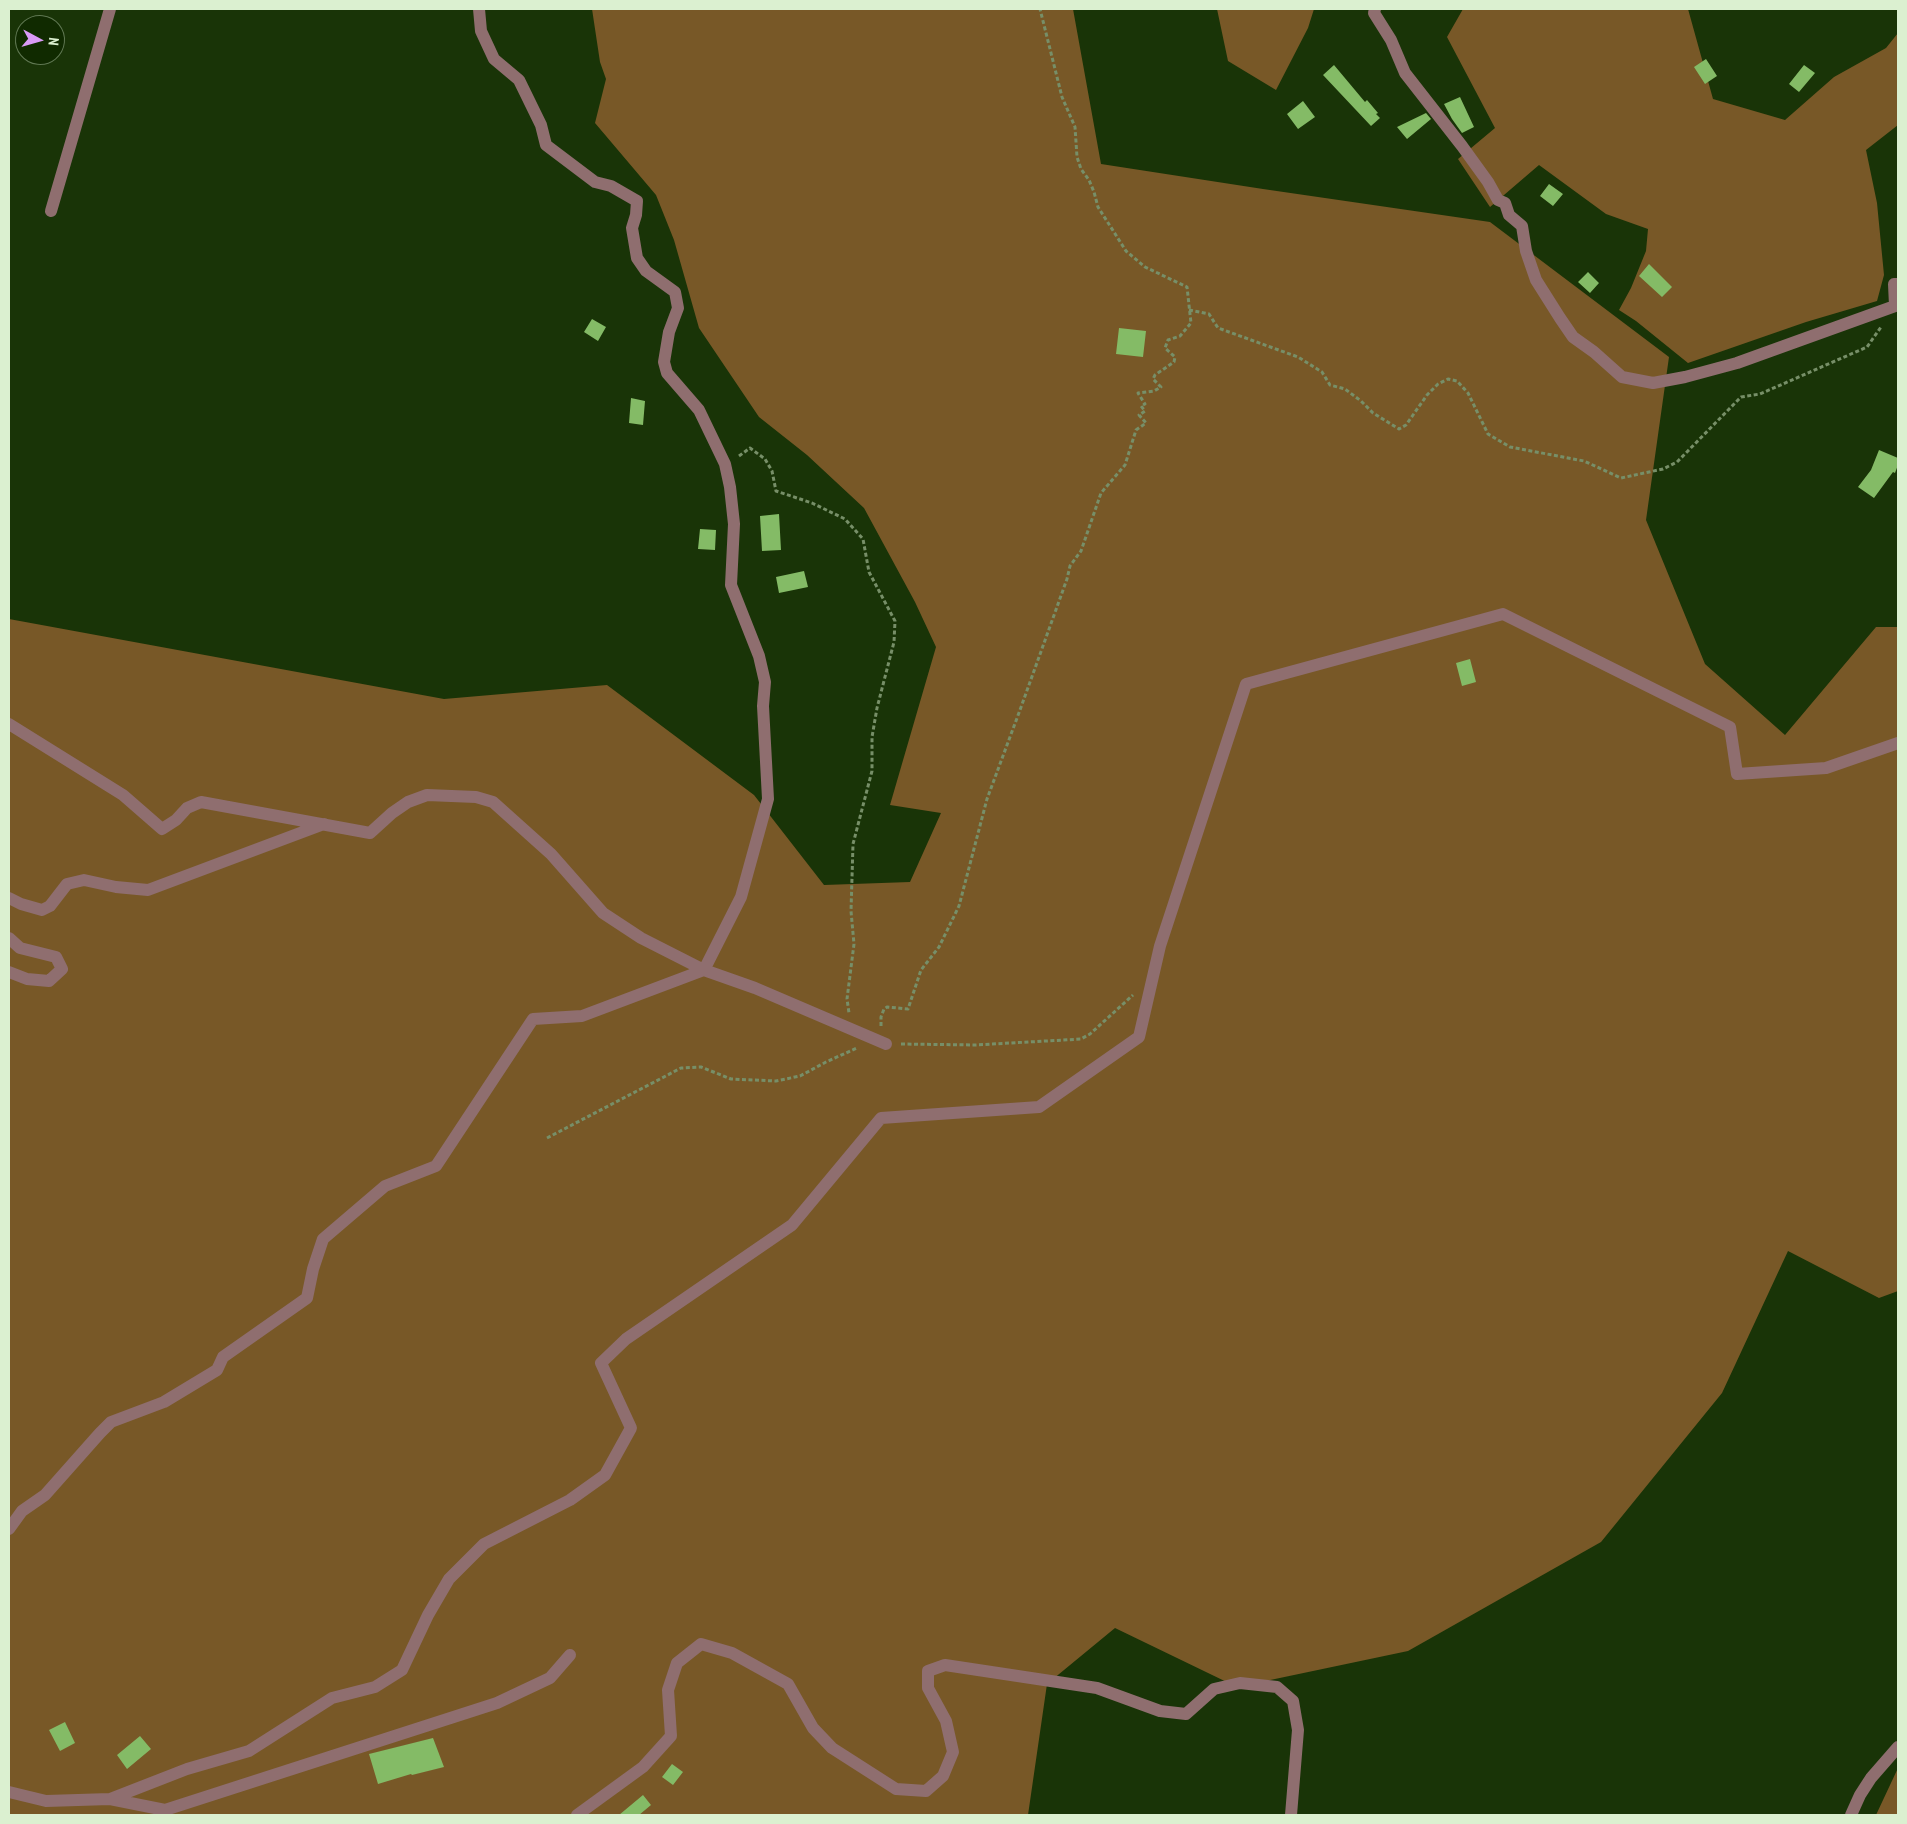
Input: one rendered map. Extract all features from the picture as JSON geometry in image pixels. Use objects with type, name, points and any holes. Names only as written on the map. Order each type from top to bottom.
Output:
[{"type":"street","points":[[51,211],[110,9]]},
{"type":"street","points":[[9,1530],[22,1511],[45,1495],[111,1422],[164,1402],[217,1370],[224,1357],[307,1298],[313,1269],[323,1239],[386,1186],[436,1166],[533,1019],[582,1016],[704,970],[741,897],[768,799],[763,706],[765,682],[759,656],[731,585],[734,524],[730,487],[725,464],[699,410],[668,373],[664,362],[669,332],[678,308],[675,292],[646,271],[637,258],[632,228],[637,201],[611,186],[596,182],[546,145],[542,124],[519,80],[494,59],[481,31],[480,9]]},
{"type":"street","points":[[1375,9],[1374,13],[1390,40],[1405,73],[1462,146],[1488,182],[1498,200],[1505,203],[1509,215],[1522,226],[1526,251],[1536,280],[1573,337],[1594,352],[1622,377],[1653,383],[1713,370],[1895,306],[1894,284],[1898,284]]},
{"type":"street","points":[[110,1799],[187,1769],[249,1750],[332,1698],[375,1687],[402,1670],[428,1615],[449,1579],[484,1544],[570,1500],[605,1475],[631,1428],[601,1363],[626,1339],[792,1225],[880,1118],[1040,1108],[1139,1037],[1160,946],[1246,684],[1503,614],[1730,727],[1737,774],[1826,768],[1898,743]]},
{"type":"street","points":[[9,724],[123,795],[162,829],[176,820],[187,808],[201,802],[370,833],[392,813],[408,802],[428,795],[476,798],[493,802],[551,854],[603,913],[640,938],[704,970],[755,988],[886,1044]]},
{"type":"street","points":[[9,898],[21,904],[42,910],[50,906],[67,884],[84,880],[116,887],[148,890],[324,824]]},
{"type":"street","points":[[9,938],[20,948],[56,957],[62,969],[49,981],[27,979],[9,972]]},
{"type":"street","points":[[577,1815],[643,1768],[671,1736],[668,1690],[677,1662],[701,1644],[732,1653],[788,1684],[813,1728],[832,1748],[896,1789],[926,1791],[943,1776],[953,1752],[946,1721],[928,1688],[928,1671],[945,1665],[1097,1688],[1160,1711],[1186,1714],[1214,1690],[1240,1684],[1276,1687],[1293,1701],[1298,1730],[1291,1815]]},
{"type":"street","points":[[9,1792],[46,1801],[110,1799],[165,1810],[496,1703],[550,1678],[570,1655]]},
{"type":"street","points":[[1851,1815],[1860,1795],[1871,1778],[1898,1747]]},
{"type":"path","points":[[886,1044],[881,1025],[882,1013],[887,1007],[908,1008],[921,970],[939,947],[959,906],[987,799],[1067,579],[1070,566],[1082,551],[1101,492],[1125,465],[1136,430],[1146,423],[1139,416],[1145,411],[1140,406],[1145,404],[1138,393],[1154,391],[1161,387],[1153,379],[1155,375],[1174,362],[1175,357],[1165,348],[1168,340],[1180,336],[1191,323],[1187,287],[1145,267],[1126,251],[1098,207],[1089,180],[1080,169],[1077,157],[1075,127],[1062,96],[1040,9]]},
{"type":"path","points":[[1189,310],[1209,314],[1218,328],[1298,357],[1322,372],[1330,385],[1344,389],[1361,401],[1373,413],[1399,429],[1406,425],[1438,384],[1448,379],[1457,381],[1468,393],[1488,434],[1510,447],[1584,462],[1622,478],[1663,469],[1676,462],[1741,397],[1760,394],[1867,347],[1895,306]]},
{"type":"path","points":[[738,462],[739,454],[750,448],[765,459],[772,471],[776,491],[812,503],[845,519],[863,539],[869,572],[895,621],[894,642],[872,737],[872,771],[854,844],[851,911],[854,944],[847,999],[850,1015]]},
{"type":"path","points":[[547,1138],[681,1068],[701,1067],[731,1079],[776,1081],[800,1076],[854,1049],[886,1044],[976,1046],[1081,1039],[1090,1034],[1154,976]]},
{"type":"shaded area","points":[[592,9],[1073,9],[1101,164],[1490,222],[1669,357],[1646,520],[1705,664],[1785,735],[1876,627],[1898,627],[1898,1291],[1879,1298],[1788,1251],[1722,1393],[1601,1542],[1408,1651],[1237,1687],[1115,1628],[1047,1684],[1028,1815],[9,1815],[9,619],[444,699],[607,685],[754,795],[824,885],[910,882],[941,813],[890,805],[936,647],[915,602],[864,508],[807,455],[759,417],[699,328],[674,240],[656,195],[595,123],[606,79],[600,62]]},
{"type":"shaded area","points":[[1217,9],[1314,9],[1308,28],[1276,90],[1228,61]]},
{"type":"shaded area","points":[[1463,9],[1688,9],[1713,99],[1785,120],[1834,77],[1886,48],[1898,33],[1898,125],[1866,150],[1877,203],[1884,275],[1877,301],[1806,322],[1688,363],[1636,321],[1619,310],[1631,288],[1646,251],[1648,229],[1606,214],[1539,165],[1490,207],[1458,159],[1495,128],[1447,37]]},
{"type":"shaded area","points":[[1898,1768],[1898,1815],[1876,1815]]},
{"type":"building","points":[[1706,59],[1717,76],[1705,84],[1694,67]]},
{"type":"building","points":[[1334,65],[1365,102],[1367,100],[1378,113],[1376,114],[1380,118],[1371,126],[1323,75]]},
{"type":"building","points":[[1804,65],[1815,73],[1799,92],[1789,84]]},
{"type":"building","points":[[1460,97],[1474,127],[1462,133],[1444,104]]},
{"type":"building","points":[[1303,101],[1315,117],[1298,129],[1287,114]]},
{"type":"building","points":[[1426,113],[1431,119],[1407,139],[1397,127]]},
{"type":"building","points":[[1549,184],[1563,194],[1553,206],[1540,196]]},
{"type":"building","points":[[1649,264],[1672,287],[1662,297],[1639,276]]},
{"type":"building","points":[[1588,272],[1599,283],[1590,293],[1578,282]]},
{"type":"building","points":[[592,319],[606,327],[598,341],[584,332]]},
{"type":"building","points":[[1119,328],[1146,331],[1143,357],[1116,354]]},
{"type":"building","points":[[631,398],[645,401],[643,425],[629,423]]},
{"type":"building","points":[[1879,450],[1898,458],[1898,465],[1895,473],[1893,472],[1874,498],[1858,487],[1871,470]]},
{"type":"building","points":[[779,514],[781,550],[762,551],[760,516]]},
{"type":"building","points":[[700,529],[716,530],[715,550],[698,549]]},
{"type":"building","points":[[804,571],[808,587],[779,593],[776,577]]},
{"type":"building","points":[[1470,659],[1476,682],[1462,686],[1456,663]]},
{"type":"building","points":[[65,1722],[75,1743],[60,1751],[49,1730]]},
{"type":"building","points":[[140,1736],[151,1749],[127,1769],[117,1755]]},
{"type":"building","points":[[433,1738],[444,1767],[378,1784],[369,1754]]},
{"type":"building","points":[[672,1764],[683,1772],[673,1785],[662,1777]]},
{"type":"building","points":[[643,1795],[651,1805],[639,1815],[619,1815]]}]
